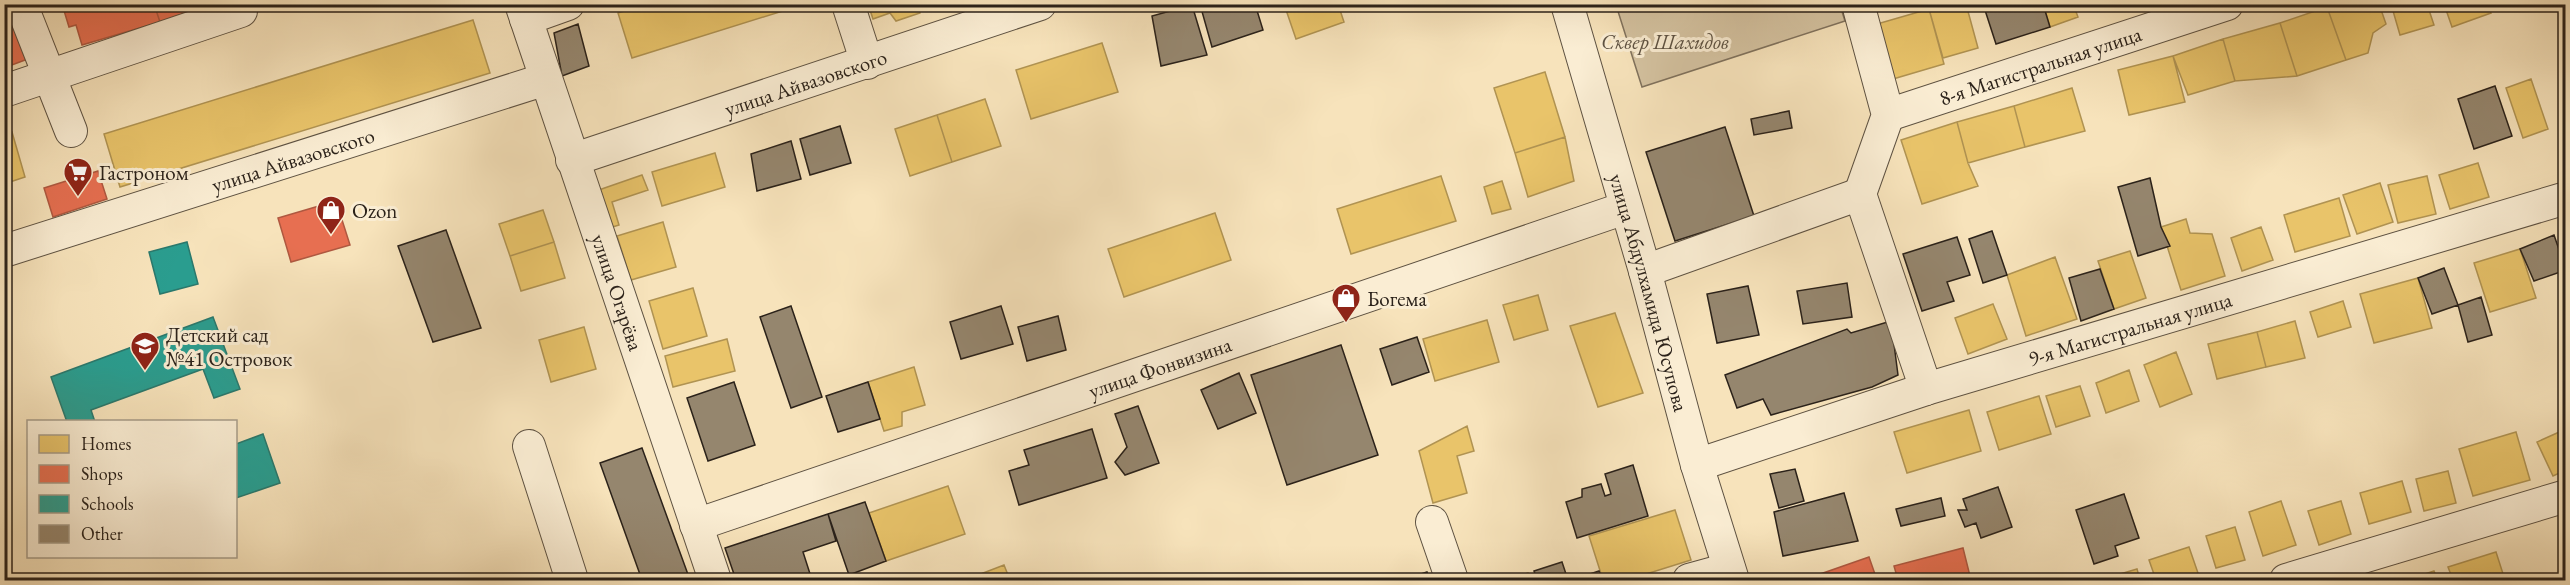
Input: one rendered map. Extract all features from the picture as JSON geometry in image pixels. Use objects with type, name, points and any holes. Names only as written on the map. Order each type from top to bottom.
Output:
[{"type":"street","points":[[21,4],[71,131]]},
{"type":"street","points":[[523,12],[568,4]]},
{"type":"street","points":[[849,4],[867,63]]},
{"type":"street","name":"улица Айвазовского","points":[[572,160],[1040,4]]},
{"type":"street","name":"улица Абдулхамида Юсупова","points":[[1567,4],[1645,271],[1696,465],[1731,575]]},
{"type":"street","points":[[1858,4],[1888,115],[1860,194],[1926,389]]},
{"type":"street","name":"8-я Магистральная улица","points":[[1888,115],[2227,4]]},
{"type":"street","points":[[4,91],[241,11]]},
{"type":"street","name":"улица Огарёва","points":[[523,12],[715,580]]},
{"type":"street","name":"улица Айвазовского","points":[[4,251],[546,79]]},
{"type":"street","points":[[1645,271],[1860,194]]},
{"type":"street","name":"9-я Магистральная улица","points":[[1696,465],[1926,389],[2565,198]]},
{"type":"street","name":"улица Фонвизина","points":[[696,525],[1625,208]]},
{"type":"street","points":[[529,446],[572,580]]},
{"type":"street","points":[[2286,580],[2565,496]]},
{"type":"street","points":[[1432,522],[1452,580]]},
{"type":"street","points":[[1689,580],[1731,575]]},
{"type":"green space","name":"Сквер Шахидов","points":[[1616,5],[1840,5],[1845,21],[1642,87]]},
{"type":"building: Homes","points":[[645,4],[805,4],[632,58],[618,13]]},
{"type":"building: Homes","points":[[868,4],[923,4],[920,5],[920,13],[896,21],[890,13],[873,19]]},
{"type":"building: Homes","points":[[1284,4],[1338,4],[1344,22],[1296,39]]},
{"type":"building: Homes","points":[[1947,4],[1966,4],[1978,48],[1943,58],[1929,9]]},
{"type":"building: Homes","points":[[2043,4],[2073,4],[2078,17],[2050,27]]},
{"type":"building: Homes","points":[[2335,4],[2379,4],[2386,24],[2373,33],[2368,53],[2346,60],[2327,7]]},
{"type":"building: Homes","points":[[2391,4],[2427,4],[2434,25],[2400,35]]},
{"type":"building: Homes","points":[[2444,4],[2487,4],[2491,13],[2452,27]]},
{"type":"building: Homes","points":[[2327,7],[2346,60],[2297,76],[2280,23]]},
{"type":"building: Homes","points":[[1929,9],[1944,64],[1893,79],[1877,24]]},
{"type":"building: Homes","points":[[473,20],[490,73],[120,187],[104,134]]},
{"type":"building: Homes","points":[[2280,23],[2297,76],[2235,81],[2223,39]]},
{"type":"building: Homes","points":[[2223,39],[2235,81],[2188,95],[2173,56]]},
{"type":"building: Homes","points":[[1102,43],[1118,92],[1031,119],[1016,70]]},
{"type":"building: Homes","points":[[2173,56],[2185,102],[2129,115],[2118,70]]},
{"type":"building: Homes","points":[[1545,72],[1565,137],[1515,153],[1494,88]]},
{"type":"building: Homes","points":[[2531,79],[2548,129],[2523,138],[2506,88]]},
{"type":"building: Homes","points":[[2072,88],[2085,131],[2025,147],[2014,106]]},
{"type":"building: Homes","points":[[985,99],[1001,146],[952,162],[937,115]]},
{"type":"building: Homes","points":[[2014,106],[2025,147],[1968,163],[1957,122]]},
{"type":"building: Homes","points":[[937,115],[952,162],[910,176],[895,129]]},
{"type":"building: Homes","points":[[1957,122],[1968,163],[1978,186],[1922,204],[1901,140]]},
{"type":"building: Homes","points":[[12,132],[25,177],[4,184],[4,134]]},
{"type":"building: Homes","points":[[1565,137],[1574,181],[1528,197],[1515,153]]},
{"type":"building: Homes","points":[[715,153],[725,187],[662,206],[652,172]]},
{"type":"building: Homes","points":[[2478,163],[2489,197],[2450,209],[2439,175]]},
{"type":"building: Homes","points":[[642,175],[648,190],[612,202],[619,225],[606,229],[593,192]]},
{"type":"building: Homes","points":[[1441,176],[1456,221],[1351,254],[1337,209]]},
{"type":"building: Homes","points":[[2427,176],[2436,214],[2398,223],[2388,185]]},
{"type":"building: Homes","points":[[1502,181],[1511,209],[1492,214],[1484,187]]},
{"type":"building: Homes","points":[[2380,183],[2393,222],[2357,234],[2343,195]]},
{"type":"building: Homes","points":[[2339,198],[2350,236],[2295,252],[2284,215]]},
{"type":"building: Homes","points":[[543,210],[554,242],[510,256],[499,224]]},
{"type":"building: Homes","points":[[1215,213],[1231,260],[1124,297],[1108,249]]},
{"type":"building: Homes","points":[[2186,219],[2190,233],[2212,234],[2225,276],[2181,290],[2161,227]]},
{"type":"building: Homes","points":[[663,222],[676,267],[631,280],[617,236]]},
{"type":"building: Homes","points":[[2261,227],[2273,260],[2242,271],[2231,238]]},
{"type":"building: Homes","points":[[554,242],[565,278],[521,291],[510,256]]},
{"type":"building: Homes","points":[[2520,249],[2536,298],[2490,312],[2474,263]]},
{"type":"building: Homes","points":[[2130,251],[2146,298],[2114,309],[2098,261]]},
{"type":"building: Homes","points":[[2055,257],[2077,319],[2026,336],[2007,275]]},
{"type":"building: Homes","points":[[2418,278],[2432,328],[2374,343],[2360,294]]},
{"type":"building: Homes","points":[[693,288],[707,336],[663,349],[649,301]]},
{"type":"building: Homes","points":[[1538,295],[1548,330],[1514,340],[1503,305]]},
{"type":"building: Homes","points":[[2343,301],[2351,327],[2318,337],[2310,312]]},
{"type":"building: Homes","points":[[1993,304],[2007,339],[1968,354],[1955,318]]},
{"type":"building: Homes","points":[[1615,313],[1643,393],[1598,407],[1570,326]]},
{"type":"building: Homes","points":[[1487,320],[1499,362],[1435,381],[1423,339]]},
{"type":"building: Homes","points":[[2295,321],[2305,358],[2266,367],[2257,332]]},
{"type":"building: Homes","points":[[584,327],[596,369],[551,382],[539,340]]},
{"type":"building: Homes","points":[[2257,332],[2266,367],[2217,379],[2208,344]]},
{"type":"building: Homes","points":[[727,339],[735,371],[673,387],[665,356]]},
{"type":"building: Homes","points":[[2176,352],[2192,394],[2160,407],[2144,365]]},
{"type":"building: Homes","points":[[914,367],[925,405],[902,412],[902,426],[884,431],[868,382]]},
{"type":"building: Homes","points":[[2129,370],[2139,401],[2106,413],[2096,383]]},
{"type":"building: Homes","points":[[2080,386],[2090,416],[2056,427],[2046,396]]},
{"type":"building: Homes","points":[[2039,396],[2051,434],[1999,450],[1987,412]]},
{"type":"building: Homes","points":[[1969,410],[1981,451],[1907,473],[1894,432]]},
{"type":"building: Homes","points":[[1467,426],[1474,451],[1457,456],[1467,493],[1433,503],[1419,451]]},
{"type":"building: Homes","points":[[2566,429],[2566,470],[2553,476],[2537,442]]},
{"type":"building: Homes","points":[[2516,432],[2530,480],[2473,496],[2459,449]]},
{"type":"building: Homes","points":[[2448,471],[2456,503],[2424,511],[2416,479]]},
{"type":"building: Homes","points":[[2402,481],[2411,512],[2369,524],[2360,493]]},
{"type":"building: Homes","points":[[948,486],[965,534],[886,561],[869,513]]},
{"type":"building: Homes","points":[[2281,501],[2296,545],[2263,556],[2249,512]]},
{"type":"building: Homes","points":[[2341,501],[2351,534],[2319,545],[2308,511]]},
{"type":"building: Homes","points":[[1675,510],[1691,560],[1627,580],[1603,580],[1589,536]]},
{"type":"building: Homes","points":[[2235,527],[2245,560],[2216,568],[2206,536]]},
{"type":"building: Homes","points":[[2566,530],[2566,550],[2559,532]]},
{"type":"building: Homes","points":[[2189,547],[2199,576],[2184,580],[2156,580],[2149,560]]},
{"type":"building: Homes","points":[[2496,552],[2505,580],[2453,580],[2448,567]]},
{"type":"building: Homes","points":[[1004,565],[1010,580],[965,580]]},
{"type":"building: Homes","points":[[2137,569],[2140,580],[2100,580]]},
{"type":"building: Homes","points":[[2434,571],[2438,580],[2407,580]]},
{"type":"building: Homes","points":[[1528,573],[1531,580],[1505,580]]},
{"type":"building: Shops","points":[[4,4],[12,4],[33,57],[4,68]]},
{"type":"building: Shops","points":[[62,4],[154,4],[160,22],[82,45],[76,25],[69,27]]},
{"type":"building: Shops","points":[[154,4],[211,4],[160,22]]},
{"type":"building: Shops","points":[[98,171],[107,199],[53,217],[44,188]]},
{"type":"building: Shops","points":[[336,201],[350,245],[291,262],[278,218]]},
{"type":"building: Shops","points":[[1963,548],[1971,580],[1898,580],[1894,566]]},
{"type":"building: Shops","points":[[1869,557],[1877,580],[1803,580]]},
{"type":"building: Schools","points":[[187,242],[198,284],[160,294],[149,252]]},
{"type":"building: Schools","points":[[213,317],[240,389],[214,398],[203,369],[91,410],[94,420],[66,420],[51,377]]},
{"type":"building: Schools","points":[[263,434],[280,483],[237,498],[237,444]]},
{"type":"building: Other","points":[[1211,4],[1255,4],[1263,30],[1212,47],[1201,8]]},
{"type":"building: Other","points":[[1983,4],[2043,4],[2050,27],[1996,44]]},
{"type":"building: Other","points":[[1192,5],[1207,55],[1161,66],[1152,16]]},
{"type":"building: Other","points":[[578,24],[589,66],[562,76],[554,33]]},
{"type":"building: Other","points":[[2495,86],[2512,136],[2474,149],[2458,99]]},
{"type":"building: Other","points":[[1789,111],[1792,128],[1754,135],[1751,119]]},
{"type":"building: Other","points":[[840,126],[851,163],[810,175],[800,139]]},
{"type":"building: Other","points":[[1725,127],[1754,216],[1675,241],[1646,152]]},
{"type":"building: Other","points":[[791,141],[801,179],[757,191],[751,154]]},
{"type":"building: Other","points":[[2150,178],[2161,227],[2170,246],[2138,256],[2118,187]]},
{"type":"building: Other","points":[[446,230],[481,328],[433,342],[398,246]]},
{"type":"building: Other","points":[[1992,231],[2007,275],[1983,283],[1969,239]]},
{"type":"building: Other","points":[[2554,235],[2566,270],[2534,281],[2520,249]]},
{"type":"building: Other","points":[[1957,237],[1970,275],[1947,282],[1954,301],[1922,311],[1903,254]]},
{"type":"building: Other","points":[[2444,268],[2458,305],[2432,314],[2418,278]]},
{"type":"building: Other","points":[[2100,269],[2114,309],[2081,321],[2069,278]]},
{"type":"building: Other","points":[[1847,283],[1852,317],[1803,324],[1797,291]]},
{"type":"building: Other","points":[[1748,286],[1759,335],[1717,343],[1707,294]]},
{"type":"building: Other","points":[[2481,297],[2492,335],[2468,342],[2458,305]]},
{"type":"building: Other","points":[[791,306],[822,397],[791,408],[760,317]]},
{"type":"building: Other","points":[[1001,306],[1013,344],[961,359],[950,322]]},
{"type":"building: Other","points":[[1058,316],[1066,350],[1027,361],[1018,327]]},
{"type":"building: Other","points":[[1891,321],[1898,375],[1872,387],[1771,415],[1763,399],[1737,408],[1725,375],[1847,329],[1851,333]]},
{"type":"building: Other","points":[[1417,337],[1429,372],[1392,385],[1380,349]]},
{"type":"building: Other","points":[[1341,345],[1378,455],[1287,485],[1251,375]]},
{"type":"building: Other","points":[[1239,373],[1256,413],[1218,429],[1201,390]]},
{"type":"building: Other","points":[[734,382],[755,445],[708,461],[687,398]]},
{"type":"building: Other","points":[[868,382],[880,419],[838,432],[826,396]]},
{"type":"building: Other","points":[[1138,406],[1159,463],[1125,475],[1115,462],[1127,447],[1115,414]]},
{"type":"building: Other","points":[[1092,429],[1107,478],[1019,505],[1009,471],[1029,465],[1024,450]]},
{"type":"building: Other","points":[[642,448],[690,580],[642,580],[600,463]]},
{"type":"building: Other","points":[[1633,465],[1648,516],[1577,538],[1566,502],[1582,497],[1582,489],[1601,484],[1605,496],[1611,494],[1605,474]]},
{"type":"building: Other","points":[[1795,469],[1804,501],[1779,508],[1770,474]]},
{"type":"building: Other","points":[[1998,487],[2012,527],[1981,538],[1976,523],[1965,527],[1958,510],[1967,510],[1963,499]]},
{"type":"building: Other","points":[[1844,493],[1858,541],[1783,556],[1774,512]]},
{"type":"building: Other","points":[[2124,494],[2139,538],[2115,546],[2118,556],[2094,564],[2076,510]]},
{"type":"building: Other","points":[[1941,498],[1945,516],[1901,526],[1896,509]]},
{"type":"building: Other","points":[[865,502],[886,561],[849,575],[828,514]]},
{"type":"building: Other","points":[[828,514],[836,541],[803,552],[812,580],[736,580],[725,548]]},
{"type":"building: Other","points":[[1562,562],[1568,580],[1537,580],[1534,571]]},
{"type":"building: Other","points":[[1599,571],[1603,580],[1572,580]]},
{"type":"building: Other","points":[[1427,572],[1430,580],[1403,580]]},
{"type":"place","name":"Гастроном","points":[[78,198]]},
{"type":"place","name":"Ozon","points":[[331,236]]},
{"type":"place","name":"Богема","points":[[1346,324]]},
{"type":"place","name":"Детский сад №41 Островок","points":[[145,372]]}]
